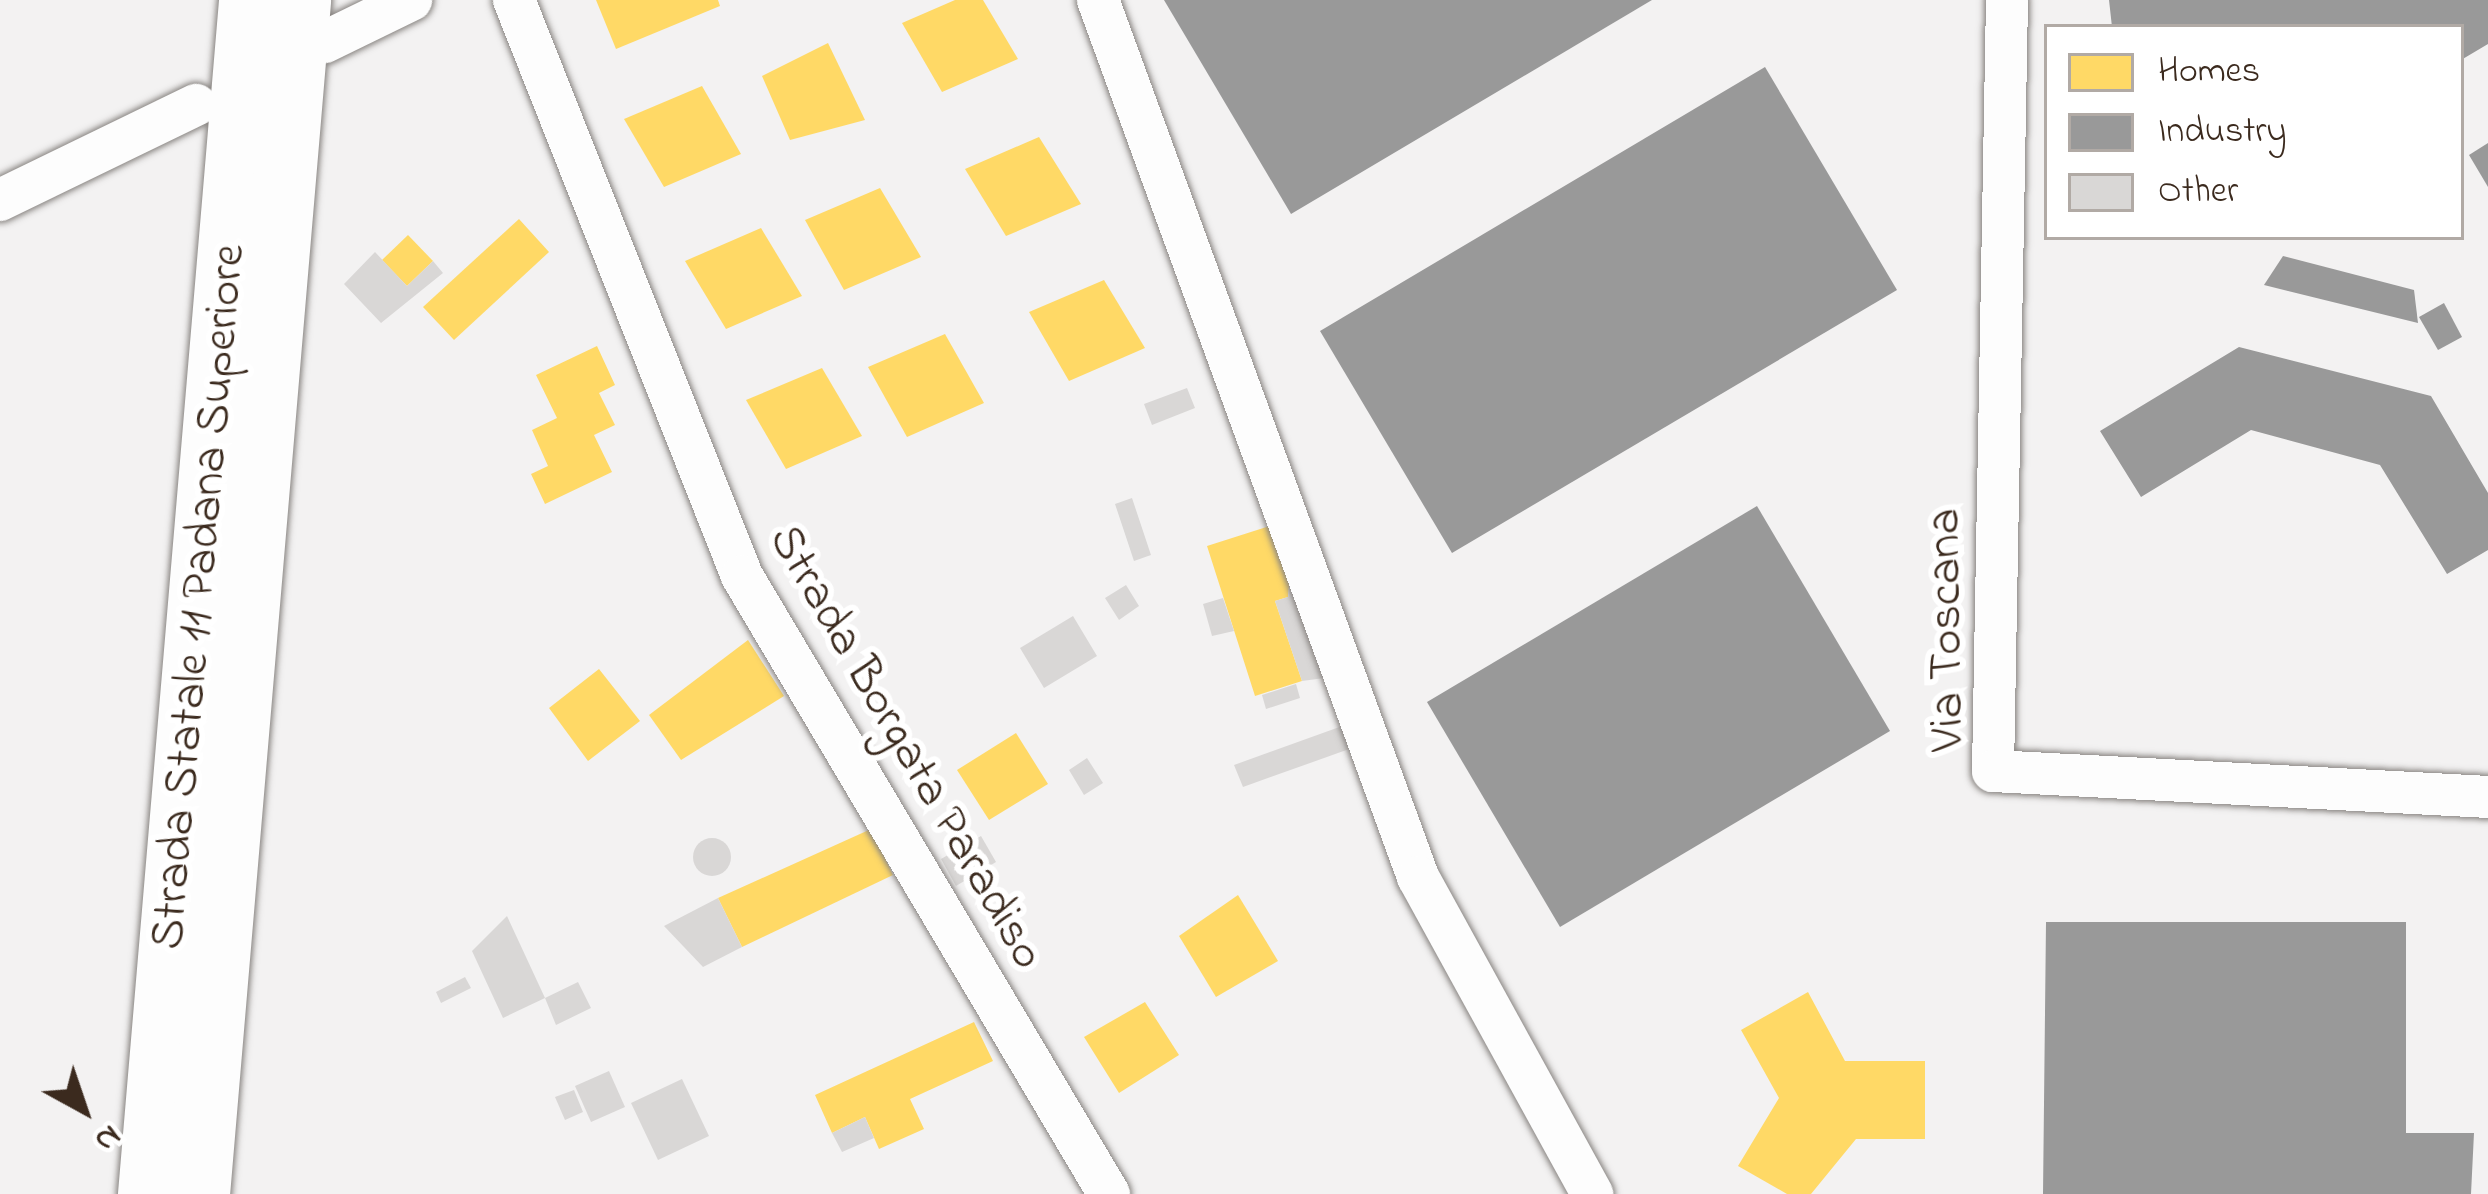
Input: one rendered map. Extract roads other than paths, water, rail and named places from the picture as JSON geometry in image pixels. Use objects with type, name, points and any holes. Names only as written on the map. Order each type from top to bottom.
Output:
[{"type":"highway","name":"Strada Statale 11 Padana Superiore","points":[[149,1194],[250,0]]},
{"type":"highway","name":"Strada Statale 11 Padana Superiore","points":[[198,1194],[312,21]]},
{"type":"street","points":[[312,21],[411,0]]},
{"type":"street","name":"Strada Borgata Paradiso","points":[[514,0],[742,576],[1109,1194]]},
{"type":"street","points":[[1098,0],[1418,877],[1592,1194]]},
{"type":"street","name":"Via Toscana","points":[[2007,0],[1993,772],[2488,797]]},
{"type":"street","points":[[0,200],[196,104]]}]
